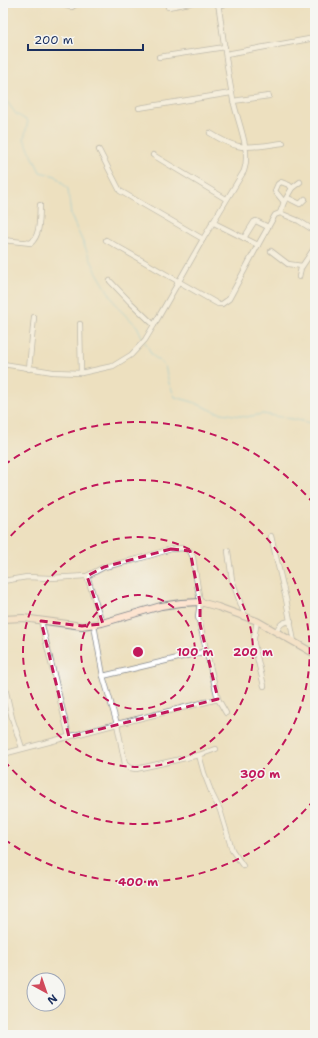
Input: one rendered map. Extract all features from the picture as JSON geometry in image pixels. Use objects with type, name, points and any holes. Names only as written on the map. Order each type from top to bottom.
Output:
[{"type":"street","points":[[63,3],[72,7],[78,3]]},
{"type":"street","points":[[168,7],[190,3]]},
{"type":"street","points":[[3,364],[53,372],[81,373],[112,366],[131,356],[144,341],[212,222],[244,171],[246,161],[245,146],[231,93],[218,4],[237,3]]},
{"type":"street","points":[[226,54],[315,38]]},
{"type":"street","points":[[160,57],[225,47]]},
{"type":"street","points":[[139,108],[231,93]]},
{"type":"street","points":[[233,101],[269,96]]},
{"type":"street","points":[[210,133],[239,146],[283,143]]},
{"type":"street","points":[[99,150],[120,191],[203,239]]},
{"type":"street","points":[[153,155],[226,199]]},
{"type":"street","points":[[292,188],[281,182],[278,184],[275,191],[286,200],[300,204],[305,199]]},
{"type":"street","points":[[106,240],[218,304],[222,304],[229,299],[275,215],[280,213],[292,188],[300,182]]},
{"type":"street","points":[[3,240],[31,243],[38,231],[40,205]]},
{"type":"street","points":[[280,213],[299,221],[315,231]]},
{"type":"street","points":[[244,238],[256,221],[268,227]]},
{"type":"street","points":[[212,222],[258,245]]},
{"type":"street","points":[[299,277],[302,266],[315,247]]},
{"type":"street","points":[[271,251],[288,264],[302,266]]},
{"type":"street","points":[[110,281],[154,325]]},
{"type":"street","points":[[29,369],[34,317]]},
{"type":"street","points":[[80,324],[81,373]]},
{"type":"street","points":[[3,515],[3,534]]},
{"type":"street","points":[[271,536],[291,620],[294,642]]},
{"type":"street","points":[[3,581],[27,577],[50,578],[87,576],[104,567],[171,549],[183,548],[190,551],[194,557],[200,602],[198,617],[218,698],[226,713]]},
{"type":"street","points":[[228,551],[232,580],[245,616]]},
{"type":"street","points":[[87,576],[102,623]]},
{"type":"street","points":[[3,619],[23,618],[82,626],[94,625],[160,606],[200,602],[257,621],[315,654]]},
{"type":"street","points":[[276,632],[280,624],[291,620]]},
{"type":"street","points":[[41,621],[69,737]]},
{"type":"street","points":[[257,621],[254,644],[264,686]]},
{"type":"street","points":[[94,625],[103,676],[125,764],[132,769],[199,755],[216,749]]},
{"type":"street","points":[[103,676],[207,651]]},
{"type":"street","points":[[3,679],[12,718],[22,748]]},
{"type":"street","points":[[3,754],[218,698]]},
{"type":"street","points":[[199,755],[212,794],[220,810],[232,850],[243,866]]},
{"type":"highlighted area","points":[[171,549],[190,551],[200,602],[200,624],[218,699],[69,737],[41,621],[82,626],[103,624],[87,576],[104,567]]},
{"type":"waterway","points":[[3,96],[16,114],[28,121],[24,139],[40,172],[56,176],[68,189],[71,216],[96,271],[118,308],[137,326],[143,339]]},
{"type":"waterway","points":[[145,342],[152,355],[165,366],[169,383],[175,397],[193,402],[216,412],[246,417],[263,414],[315,424]]}]
